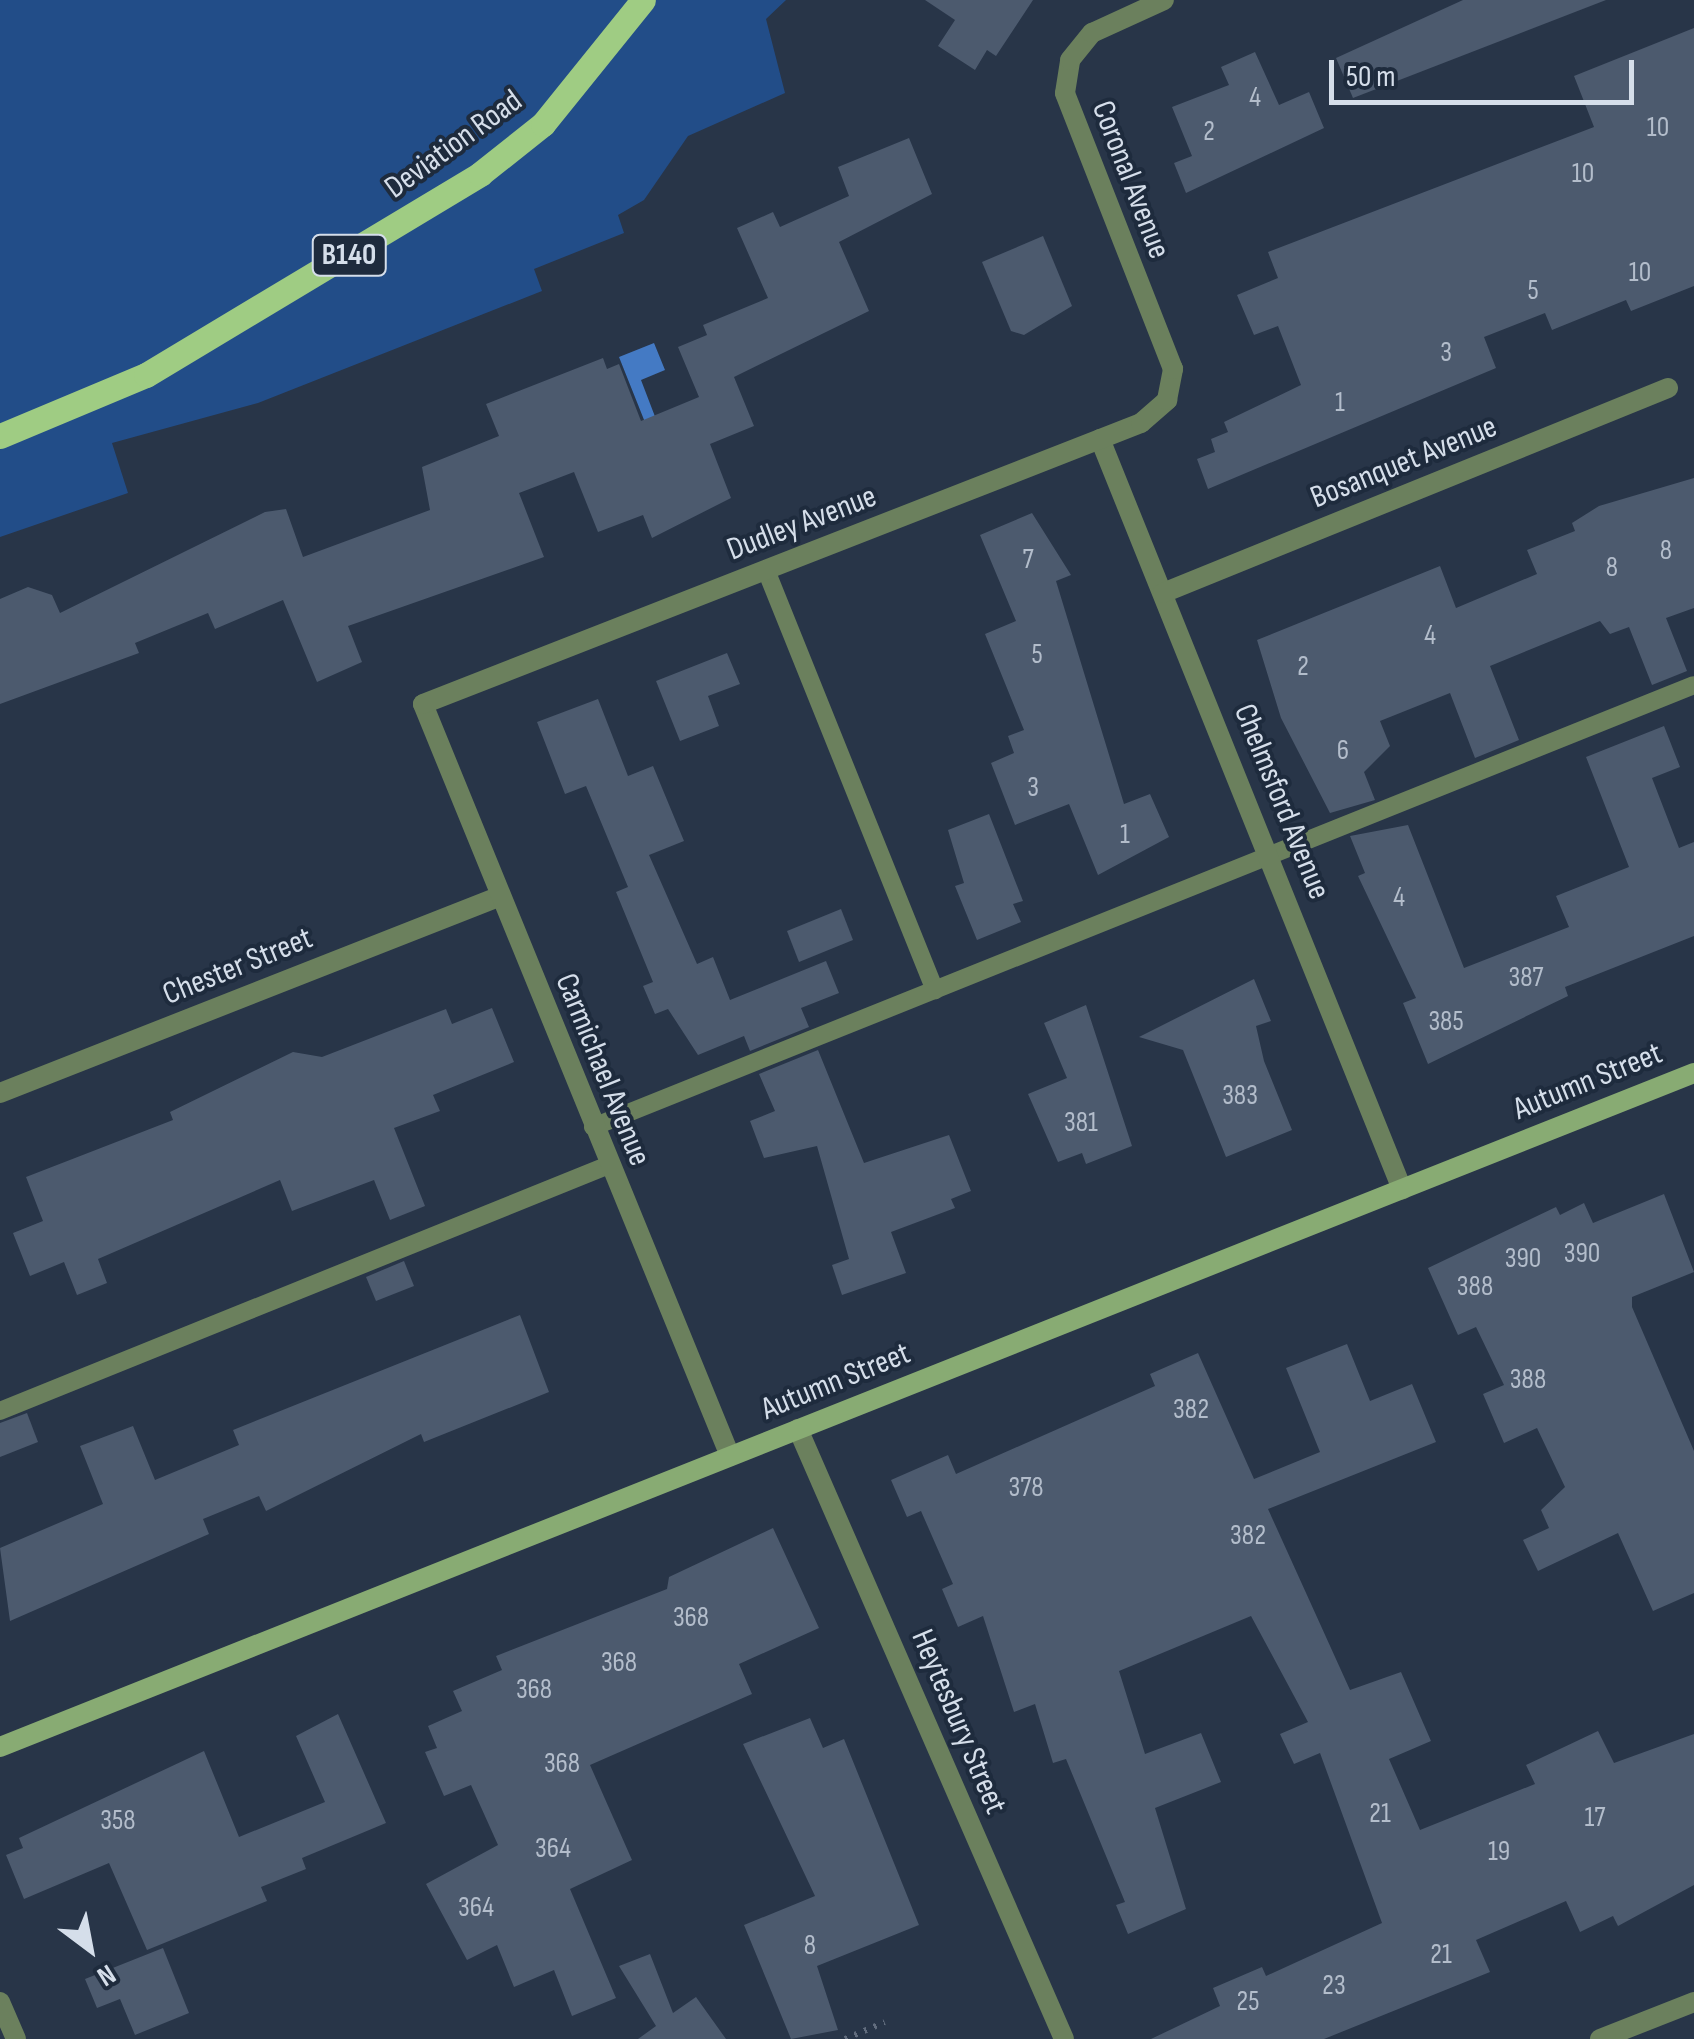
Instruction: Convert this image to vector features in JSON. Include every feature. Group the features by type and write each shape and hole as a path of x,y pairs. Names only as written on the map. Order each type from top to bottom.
{"main road":[{"name":"Deviation Road","path":"0,436 146,374 480,174 542,124 643,0"}],"street":[{"name":"Coronal Avenue","path":"1164,0 1092,33 1070,60 1066,93 1173,369"},
{"name":"Dudley Avenue","path":"423,704 1100,439 1167,400 1173,369"},
{"name":"Bosanquet Avenue","path":"1163,592 1668,388"},
{"name":"Chelmsford Avenue","path":"1100,439 1402,1190"},
{"name":"Carmichael Avenue","path":"423,704 498,896 730,1456"},
{"name":"Chester Street","path":"0,1093 498,896"},
{"name":"Autumn Street","path":"0,1747 1694,1073"},
{"name":"Heytesbury Street","path":"798,1429 1064,2039"},
{"path":"0,2002 16,2039"},
{"path":"1600,2039 1694,2002"}],"lane":[{"path":"766,570 935,990"},
{"path":"594,1126 1694,685"},
{"path":"0,1411 609,1164"}],"path":[{"path":"844,2039 885,2022"}],"shaded area":[{"path":"0,0 786,0 766,19 785,93 688,136 644,200 618,215 624,233 534,269 542,291 258,403 112,443 128,493 0,537"},
{"path":"654,343 665,370 641,380 672,461 662,465 619,357"}],"building":[{"path":"925,0 1033,0 996,56 987,50 975,70 938,46 955,20"},
{"path":"1463,0 1606,0 1353,98 1336,58"},
{"path":"1694,28 1694,286 1631,311 1626,300 1552,330 1545,313 1484,337 1496,368 1208,489 1197,459 1215,452 1211,439 1228,432 1224,422 1301,385 1278,326 1254,335 1237,295 1278,278 1268,252 1594,127 1574,76"},
{"path":"1255,52 1279,105 1309,92 1324,128 1186,193 1174,163 1192,156 1172,107 1229,85 1221,67"},
{"path":"909,138 932,194 839,242 869,311 734,377 754,426 710,444 731,498 652,538 643,515 598,532 574,472 519,493 544,557 348,626 362,662 317,682 283,600 215,629 208,613 135,643 139,653 0,704 0,599 28,587 52,595 60,613 265,512 286,509 303,557 430,510 422,467 499,436 486,404 603,358 607,369 619,364 641,421 699,397 678,347 707,335 703,325 768,298 737,228 773,212 780,227 849,196 838,167"},
{"path":"1043,236 1072,306 1024,335 1011,331 982,262"},
{"path":"1694,478 1694,608 1666,618 1687,671 1652,685 1629,627 1610,634 1600,621 1490,666 1519,740 1475,758 1450,693 1380,721 1390,746 1364,772 1375,800 1330,813 1281,718 1257,640 1440,566 1456,608 1537,574 1527,550 1575,531 1572,523 1599,506"},
{"path":"1032,513 1071,575 1056,581 1124,804 1150,794 1169,837 1098,875 1069,804 1015,825 991,763 1014,753 1008,736 1024,730 985,634 1016,621 980,535"},
{"path":"727,653 740,684 708,696 719,726 680,741 656,681"},
{"path":"598,699 628,776 653,766 684,841 649,855 697,964 713,957 730,1000 826,961 839,993 801,1008 809,1027 750,1051 744,1036 698,1055 668,1009 655,1014 643,986 653,982 616,892 628,887 586,786 565,794 537,722"},
{"path":"1664,726 1680,767 1652,778 1679,848 1694,842 1694,936 1565,987 1568,996 1428,1064 1403,1003 1416,998 1358,876 1365,873 1350,836 1408,825 1464,968 1569,927 1556,896 1629,867 1586,757"},
{"path":"989,814 1023,901 1013,904 1021,922 977,940 955,886 964,883 948,830"},
{"path":"841,909 853,940 799,962 787,931"},
{"path":"1254,979 1271,1021 1256,1026 1264,1061 1292,1130 1226,1157 1183,1050 1139,1037"},
{"path":"1086,1005 1132,1146 1086,1164 1082,1153 1058,1162 1028,1094 1067,1078 1044,1023"},
{"path":"492,1008 514,1062 433,1095 440,1111 394,1128 425,1206 390,1220 374,1180 292,1211 280,1180 98,1259 107,1283 77,1295 64,1262 30,1276 13,1233 43,1221 26,1177 173,1120 170,1112 293,1052 322,1057 446,1009 452,1024"},
{"path":"818,1050 864,1163 949,1135 971,1191 951,1199 955,1208 891,1232 906,1273 842,1295 832,1265 849,1259 817,1146 764,1158 750,1121 775,1111 759,1074"},
{"path":"1664,1194 1694,1272 1632,1297 1632,1307 1694,1451 1694,1593 1653,1611 1618,1533 1538,1571 1523,1540 1549,1528 1541,1510 1565,1487 1537,1428 1504,1443 1483,1394 1504,1385 1476,1327 1458,1335 1428,1268 1556,1207 1560,1215 1584,1203 1593,1223"},
{"path":"404,1261 414,1286 376,1301 366,1277"},
{"path":"520,1315 549,1392 424,1442 421,1434 266,1511 259,1496 203,1519 209,1534 10,1621 0,1548 103,1504 80,1446 133,1426 155,1480 239,1445 233,1430"},
{"path":"1347,1344 1370,1401 1412,1384 1436,1442 1268,1509 1350,1690 1401,1672 1431,1741 1389,1759 1420,1830 1535,1784 1526,1765 1598,1731 1614,1763 1694,1734 1694,1885 1618,1926 1613,1916 1580,1932 1566,1901 1476,1940 1490,1972 1324,2039 1151,2039 1220,2006 1213,1988 1262,1967 1266,1976 1382,1923 1320,1753 1294,1764 1280,1734 1308,1722 1251,1616 1119,1671 1145,1754 1201,1733 1221,1782 1155,1808 1186,1909 1128,1934 1116,1905 1125,1902 1066,1759 1053,1763 1035,1704 1014,1712 983,1616 958,1627 942,1589 953,1584 921,1511 907,1517 891,1480 948,1455 956,1474 1155,1386 1150,1374 1198,1353 1254,1479 1320,1452 1286,1368"},
{"path":"27,1413 38,1442 0,1457 0,1423"},
{"path":"773,1528 819,1628 739,1664 752,1694 590,1765 632,1860 570,1889 616,1998 572,2016 554,1970 514,1987 497,1945 467,1960 426,1884 498,1845 471,1785 444,1796 425,1752 437,1748 428,1726 462,1711 453,1691 502,1670 496,1656 667,1589 669,1577"},
{"path":"338,1714 386,1823 302,1858 306,1869 261,1887 267,1901 147,1950 109,1863 24,1899 6,1855 23,1848 19,1838 204,1751 239,1837 325,1802 296,1736"},
{"path":"810,1718 823,1748 844,1739 919,1925 817,1966 838,2030 791,2039 744,1925 815,1896 743,1744"},
{"path":"163,1948 189,2013 135,2035 120,1999 97,2008 85,1979"},
{"path":"650,1954 673,2013 696,1997 726,2039 638,2039 656,2026 619,1966"}]}
